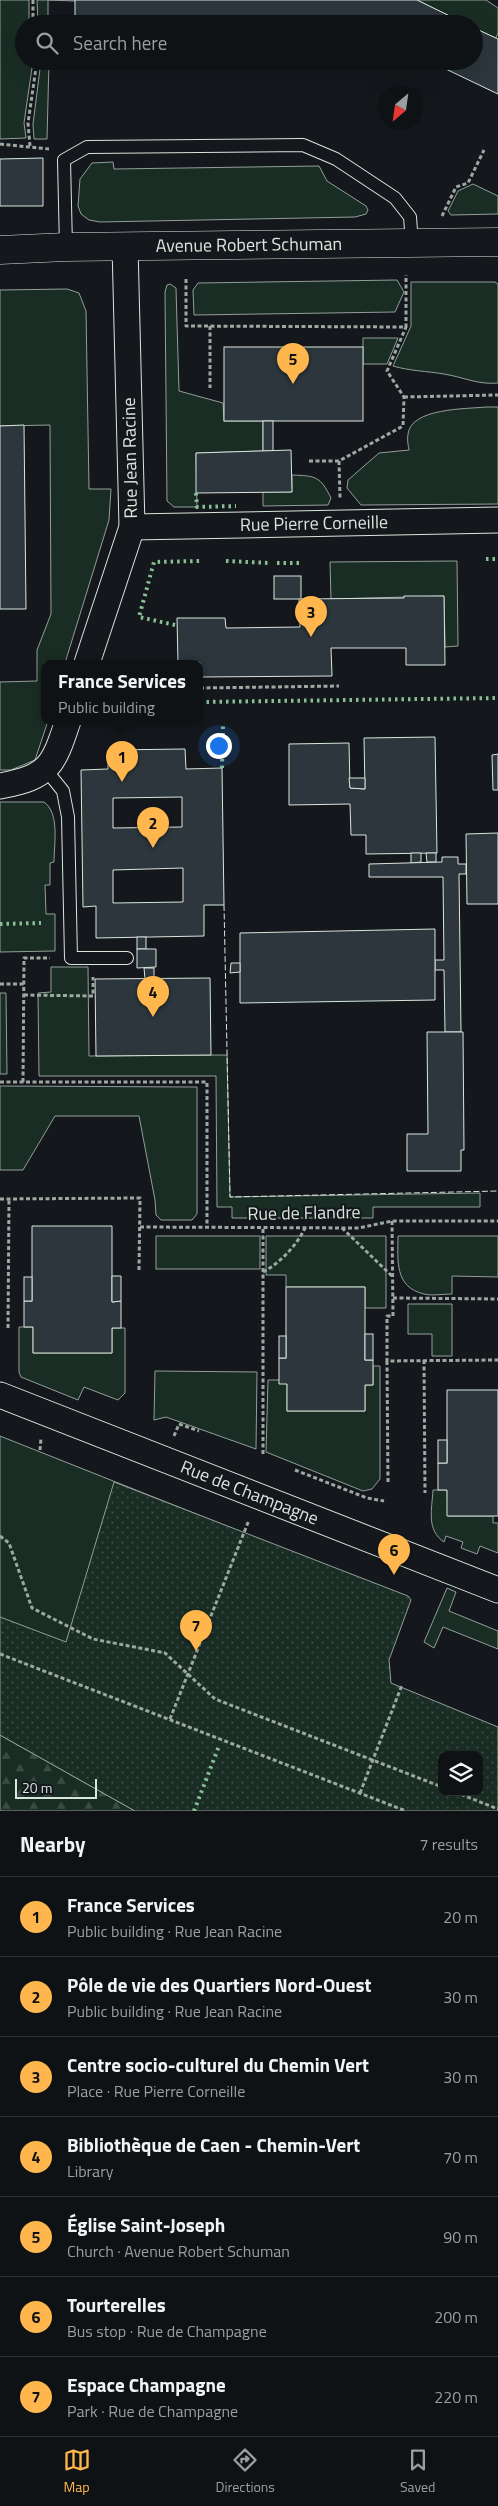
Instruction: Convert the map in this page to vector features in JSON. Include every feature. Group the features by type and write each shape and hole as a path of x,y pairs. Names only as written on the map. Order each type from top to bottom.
{"street":[{"name":"Avenue Robert Schuman","path":"0,250 126,246 498,242"},
{"name":"Rue Jean Racine","path":"88,660 132,527 126,246"},
{"name":"Rue Pierre Corneille","path":"132,527 498,520"},
{"path":"0,786 36,776 46,770 61,742 67,725"},
{"name":"Rue de Champagne","path":"0,1395 498,1590"}],"lane":[{"path":"66,247 64,160 87,147 303,145 336,159 395,198 410,216 412,243"},
{"path":"46,770 63,791 68,817 71,958 127,958"}],"path":[{"path":"33,0 33,15"},
{"path":"30,146 28,124 36,70"},
{"path":"0,144 46,148 64,160"},
{"path":"441,218 456,187 468,182 484,150"},
{"path":"309,461 339,461 403,426 404,397 388,371 406,326 406,275"},
{"path":"186,279 186,326 406,326"},
{"path":"210,326 210,388"},
{"path":"404,397 498,395"},
{"path":"339,461 340,500"},
{"path":"203,688 339,686"},
{"path":"24,1082 24,958 57,958"},
{"path":"24,995 93,996 93,974"},
{"path":"0,984 24,984"},
{"path":"0,1082 207,1082 207,1228"},
{"path":"0,1199 140,1198 139,1271"},
{"path":"8,1328 9,1199"},
{"path":"388,1484 386,1316 393,1316 392,1221"},
{"name":"Rue de Flandre","path":"140,1227 359,1228 392,1221 498,1221"},
{"path":"263,1228 263,1454"},
{"path":"263,1272 270,1268 300,1240 305,1228"},
{"path":"341,1228 392,1277"},
{"path":"393,1298 498,1298"},
{"path":"424,1360 425,1494"},
{"path":"387,1361 498,1360"},
{"path":"173,1439 178,1424 199,1431"},
{"path":"295,1470 366,1498 384,1501"},
{"path":"170,1719 244,1532"},
{"path":"0,1536 9,1543 32,1608 93,1638 165,1653 188,1672 215,1699 438,1785"},
{"path":"0,1654 406,1811"},
{"path":"360,1793 402,1685"},
{"path":"465,1796 498,1809"}],"green space":[{"path":"0,0 29,0 29,15 15,15 15,70 32,70 24,123 26,138 0,139"},
{"path":"37,0 48,0 48,15 38,15"},
{"path":"417,0 486,0 498,8 498,33 496,38 483,32 483,15 448,15"},
{"path":"40,70 49,70 47,139 34,139 33,124"},
{"path":"113,162 114,169 319,166 327,181 366,206 368,210 366,214 355,217 100,222 89,220 81,214 78,206 80,179 92,163"},
{"path":"473,184 498,196 498,214 451,215 448,211 458,191"},
{"path":"397,280 404,292 395,312 194,315 193,290 198,283"},
{"path":"411,282 495,282 498,284 498,383 477,382 444,374 393,366 411,326"},
{"path":"170,284 176,288 179,391 223,403 224,421 263,421 263,451 196,453 197,507 174,507 167,501 165,292 167,285"},
{"path":"67,289 79,293 86,311 89,489 111,489 109,520 66,660 41,660 41,725 47,725 35,760 11,770 0,770 0,682 37,681 37,650 51,614 50,425 0,426 0,290"},
{"path":"363,338 398,338 387,364 363,364"},
{"path":"498,407 498,504 361,505 347,488 348,480 379,453 409,450 408,434 411,425 419,419 441,412"},
{"path":"292,475 312,477 320,481 331,498 328,505 263,506 263,492 292,492"},
{"path":"457,561 458,646 445,647 444,596 331,599 330,562"},
{"path":"0,802 44,802 52,814 55,830 54,862 50,863 50,885 45,885 46,914 55,914 55,951 0,952"},
{"path":"51,967 88,967 89,1056 227,1055 230,1197 480,1193 480,1207 373,1207 373,1218 232,1218 232,1207 217,1207 216,1076 39,1076 38,993 51,992"},
{"path":"0,993 6,993 7,1074 0,1074"},
{"path":"0,1086 197,1087 197,1214 192,1220 161,1220 156,1215 155,1200 139,1116 55,1116 23,1170 0,1170"},
{"path":"156,1236 260,1236 260,1269 156,1269"},
{"path":"266,1236 386,1236 386,1308 365,1308 365,1287 286,1287 286,1275 266,1275"},
{"path":"398,1236 498,1236 498,1277 452,1276 452,1294 427,1295 414,1290 407,1285 400,1271 398,1263"},
{"path":"408,1304 452,1304 452,1356 432,1356 432,1334 408,1334"},
{"path":"19,1327 33,1327 33,1353 112,1353 112,1328 125,1328 125,1393 118,1400 84,1387 78,1400 21,1377 19,1372"},
{"path":"373,1366 380,1366 380,1479 372,1489 363,1491 266,1452 268,1380 279,1380 287,1384 287,1411 365,1411 365,1385 373,1385"},
{"path":"155,1371 257,1372 256,1449 166,1417 154,1420"},
{"path":"0,1436 234,1529 167,1699 0,1634"},
{"path":"114,1482 408,1596 411,1600 389,1660 391,1683 498,1727 498,1811 135,1811 0,1735 0,1617 66,1642"},
{"path":"433,1490 447,1490 448,1516 493,1516 493,1523 498,1523 498,1553 480,1546 477,1554 461,1548 463,1542 446,1536 444,1542 438,1537 431,1519"},
{"path":"447,1588 456,1592 449,1611 498,1631 498,1649 443,1627 434,1648 424,1642"},
{"path":"0,1735 135,1811 0,1811"}],"building":[{"path":"75,0 417,0 448,15 75,15"},
{"path":"483,32 498,39 498,94 448,70 483,70"},
{"path":"43,158 43,206 0,206 0,159"},
{"path":"224,347 363,347 363,421 224,421"},
{"path":"263,421 273,421 273,451 263,451"},
{"path":"24,425 26,609 0,609 0,426"},
{"path":"291,450 292,492 196,493 196,453"},
{"path":"274,576 301,576 301,599 274,599"},
{"path":"404,596 444,596 445,665 406,665 406,648 331,648 332,676 203,677 203,660 178,660 177,618 225,618 226,628 300,627 299,599 404,598"},
{"path":"435,737 437,853 366,854 366,835 351,835 350,804 289,805 289,744 349,743 350,788 365,789 364,738"},
{"path":"185,749 186,769 222,768 224,905 204,905 204,936 96,938 96,906 83,907 81,770 108,769 108,750","holes":["182,797 182,827 113,828 113,798","183,868 183,902 113,903 113,870"]},
{"path":"498,754 498,790 493,790 492,755"},
{"path":"349,778 365,778 365,789 350,788"},
{"path":"498,833 498,904 467,904 466,834"},
{"path":"411,853 421,853 421,862 411,863"},
{"path":"426,853 436,853 436,862 427,862"},
{"path":"442,857 458,857 458,864 466,864 466,874 459,874 461,1032 445,1032 444,970 435,970 435,960 444,960 443,877 369,877 369,864 442,862"},
{"path":"435,929 435,1000 240,1003 240,933"},
{"path":"137,937 146,937 146,949 137,949"},
{"path":"137,949 156,949 156,967 137,968"},
{"path":"231,963 240,963 240,972 230,973"},
{"path":"144,968 154,968 154,979 145,979"},
{"path":"210,978 211,1055 96,1056 95,979"},
{"path":"427,1032 463,1032 464,1150 461,1150 461,1171 407,1171 407,1134 428,1134"},
{"path":"32,1226 112,1226 112,1302 121,1301 121,1328 112,1328 112,1353 33,1353 33,1327 24,1327 24,1301 32,1301"},
{"path":"112,1276 121,1276 121,1301 112,1302"},
{"path":"24,1277 32,1277 32,1301 24,1301"},
{"path":"286,1287 365,1287 365,1360 373,1360 373,1385 365,1385 365,1411 287,1411 287,1384 279,1384 279,1358 286,1358"},
{"path":"365,1334 373,1334 373,1360 365,1360"},
{"path":"279,1336 286,1336 286,1358 279,1358"},
{"path":"447,1390 498,1390 498,1516 447,1516 447,1490 438,1490 438,1463 447,1463"},
{"path":"438,1440 447,1440 447,1463 438,1463"}],"hedge":[{"path":"196,493 197,507 236,506"},
{"path":"486,559 498,559"},
{"path":"175,625 139,617 154,562 201,561"},
{"path":"226,561 270,563"},
{"path":"277,563 299,563"},
{"path":"203,702 498,698"},
{"path":"222,768 223,725"},
{"path":"0,924 41,923"},
{"path":"194,1811 219,1746"}],"fence":[{"path":"224,905 230,1197 498,1191"}],"place":[{"name":"Église Saint-Joseph","path":"293,384"},
{"name":"Centre socio-culturel du Chemin Vert","path":"311,637"},
{"name":"France Services","path":"122,782"},
{"name":"Pôle de vie des Quartiers Nord-Ouest","path":"153,848"},
{"name":"Bibliothèque de Caen - Chemin-Vert","path":"153,1017"},
{"name":"Tourterelles","path":"394,1575"},
{"name":"Espace Champagne","path":"196,1651"}]}
